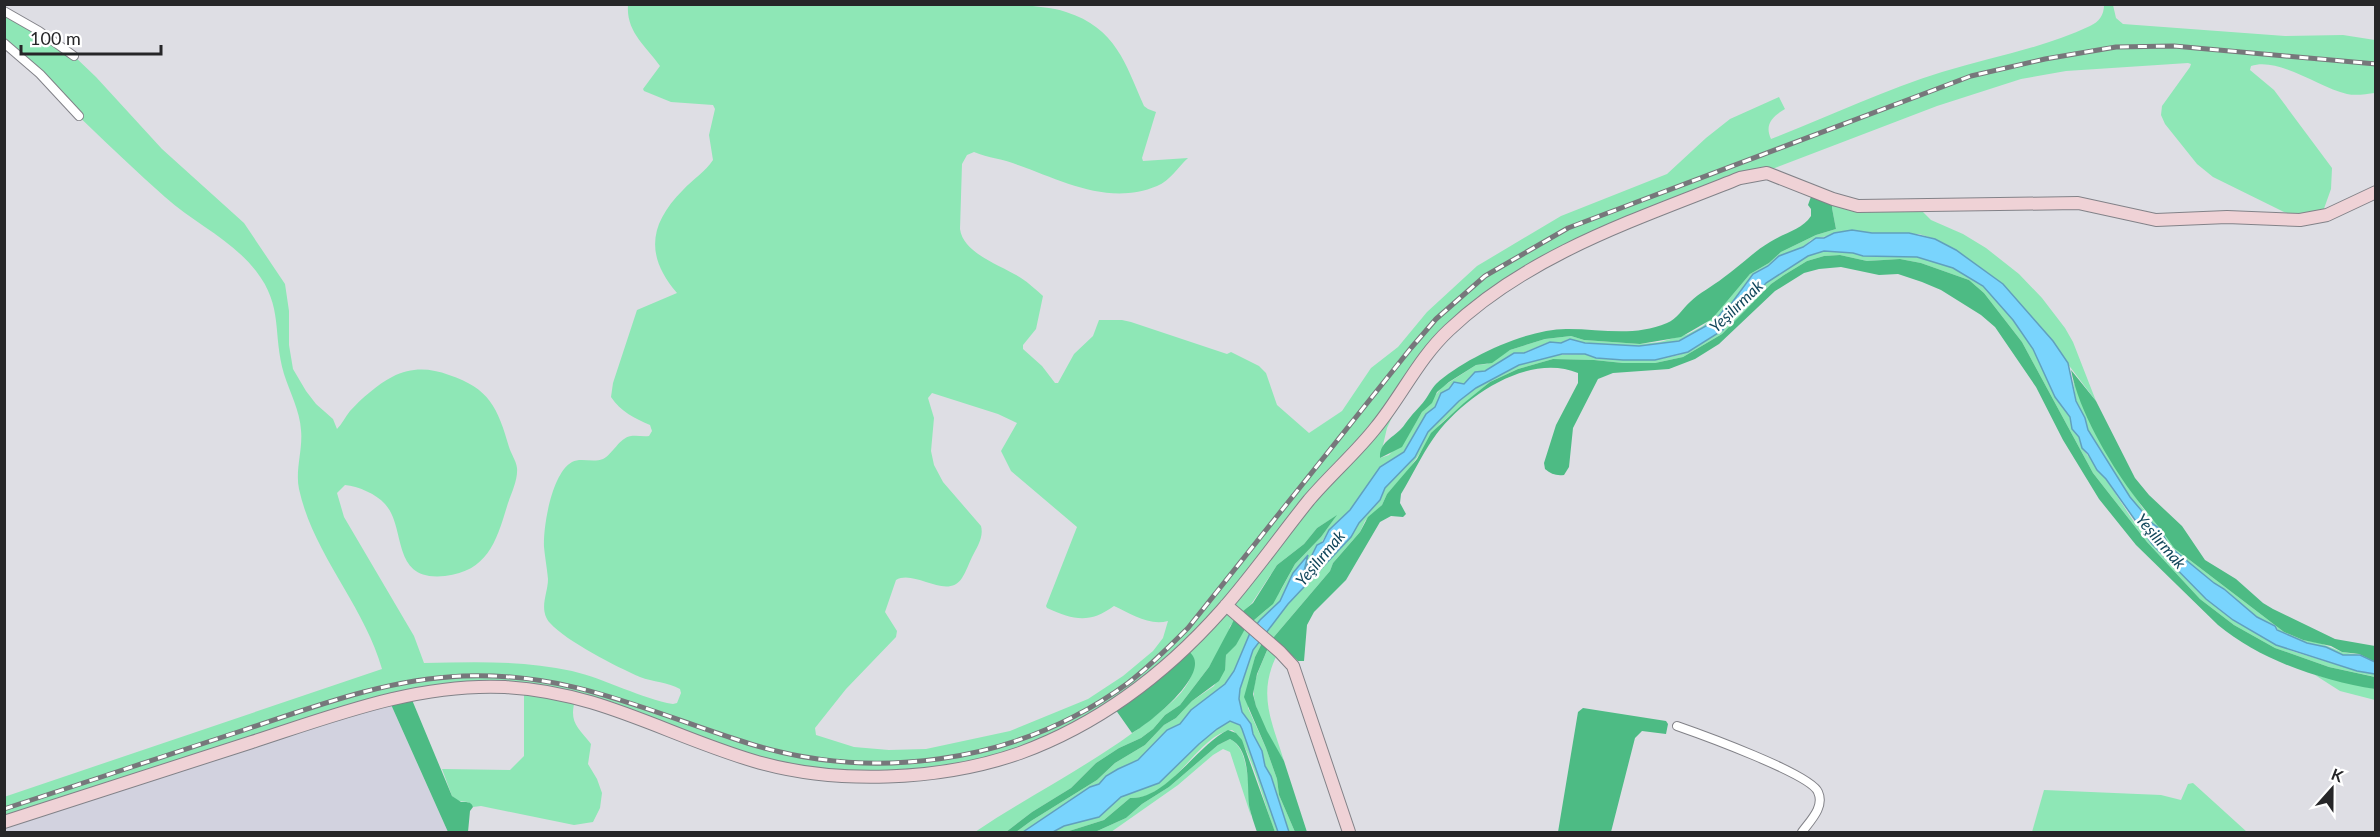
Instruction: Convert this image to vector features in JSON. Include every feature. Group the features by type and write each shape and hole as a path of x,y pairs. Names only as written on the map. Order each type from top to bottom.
{"street":[{"path":"4,11 39,31 74,56"},
{"path":"4,43 25,59 79,116"},
{"path":"4,822 352,710 425,691 465,687 501,687 567,695 622,711 743,758 784,768 845,776 933,774 1016,754 1053,739 1133,693 1231,609 1312,496 1381,422 1426,356 1447,332 1506,286 1576,244 1740,178 1767,173 1833,199 1858,206 2078,203 2156,220 2227,217 2314,219 2342,209 2376,192"},
{"path":"1231,609 1293,666 1349,832"},
{"path":"1677,726 1753,755 1812,784 1819,794 1819,807 1802,832"}],"shaded area":[{"path":"389,700 448,832 5,832 4,822"}],"green space":[{"path":"1019,4 1061,10 1097,27 1117,49 1144,106 1156,112 1143,161 1188,158 1162,184 1139,191 1121,193 1086,189 974,152 967,155 962,164 960,229 963,238 976,252 1021,278 1043,296 1036,329 1023,345 1023,349 1042,366 1055,383 1058,383 1074,354 1093,336 1099,320 1122,320 1227,354 1231,352 1259,366 1266,373 1277,405 1309,433 1342,411 1371,368 1398,347 1427,312 1477,266 1561,216 1667,174 1730,119 1779,97 1785,109 1769,125 1771,139 1920,79 2072,34 2096,22 2102,15 2104,5 2113,5 2116,18 2123,24 2285,36 2343,35 2375,40 2375,93 2347,94 2287,69 2262,64 2251,66 2250,70 2274,90 2332,168 2331,189 2321,217 2284,212 2213,177 2197,164 2165,124 2161,115 2162,106 2190,67 2191,64 2188,63 2066,71 2021,79 1937,106 1576,244 1464,317 1403,394 1387,428 1380,458 1389,455 1409,434 1422,412 1442,387 1476,365 1487,364 1510,350 1545,339 1571,336 1584,340 1640,344 1660,342 1688,334 1703,326 1750,274 1769,263 1781,252 1816,235 1836,229 1832,208 1833,199 1917,206 1931,220 1963,234 1986,248 2019,274 2042,298 2065,328 2073,342 2096,401 2032,317 2003,284 1935,239 1919,234 1872,233 1852,230 1811,240 1803,247 1779,256 1768,266 1753,274 1715,321 1679,341 1639,346 1585,343 1568,339 1561,343 1549,342 1523,353 1514,353 1485,371 1475,372 1464,384 1451,385 1449,389 1441,393 1435,407 1426,414 1404,452 1380,467 1350,510 1329,530 1302,575 1306,560 1293,573 1280,601 1257,624 1253,621 1266,610 1281,590 1295,564 1321,537 1336,516 1317,528 1304,544 1277,565 1252,603 1230,626 1227,637 1209,667 1180,705 1165,715 1153,729 1141,738 1119,748 1096,763 1071,788 1032,812 1006,832 975,832 1103,753 1151,719 1183,691 1192,674 1193,656 1156,675 1053,739 933,774 802,771 576,697 573,712 575,723 591,744 588,764 602,793 600,808 593,822 574,825 481,806 473,807 468,802 458,801 452,796 442,769 510,770 524,756 524,689 425,691 5,822 4,797 382,669 363,623 315,536 306,513 298,482 300,423 284,374 274,309 265,284 246,260 224,241 176,207 5,43 5,11 74,56 162,149 244,223 285,284 293,369 316,404 333,419 337,429 350,411 375,388 392,377 414,370 434,371 463,380 483,393 490,401 501,421 516,462 517,472 495,541 489,551 472,568 445,576 428,576 416,571 408,562 403,551 392,514 381,500 361,489 345,485 337,493 344,517 414,636 424,663 498,662 554,667 673,704 677,703 681,693 680,689 640,677 579,645 550,623 546,618 544,607 548,579 544,547 545,526 550,501 559,477 572,462 603,459 627,437 649,436 652,431 650,425 619,407 611,397 613,383 637,310 677,293 660,266 656,253 655,240 663,215 683,190 713,160 709,135 715,109 713,105 671,102 644,91 643,89 660,66 634,31 628,15 628,5","holes":["932,393 998,414 1017,423 1001,451 1011,471 1077,527 1047,608 1073,617 1089,618 1114,606 1147,621 1168,621 1163,638 1153,651 1123,676 1088,699 1010,731 926,749 889,750 854,747 816,735 815,728 846,689 896,637 897,631 885,612 896,580 912,578 940,586 956,584 962,578 981,538 981,526 943,482 934,465 931,451 934,418 928,398"]},
{"path":"1813,191 1833,199 1832,208 1836,229 1816,235 1781,252 1769,263 1750,274 1712,319 1681,337 1640,344 1584,340 1571,336 1545,339 1510,350 1492,363 1476,365 1449,382 1437,392 1432,403 1422,412 1402,447 1380,458 1380,452 1385,443 1402,428 1434,386 1463,364 1516,339 1552,330 1630,331 1667,323 1694,299 1758,250 1807,221 1811,216 1811,209 1808,205"},
{"path":"1824,251 1854,253 1863,256 1917,257 1953,268 1983,286 2013,320 2033,349 2055,397 2070,417 2072,429 2079,437 2082,448 2106,479 2134,522 2173,566 2210,602 2233,620 2267,640 2292,651 2357,671 2375,674 2376,677 2329,667 2275,648 2234,625 2200,599 2147,542 2093,473 2022,342 1984,293 1969,280 1921,263 1900,259 1867,261 1840,255 1824,256 1807,261 1784,275 1771,284 1722,334 1683,357 1655,363 1553,359 1518,369 1490,382 1440,424 1407,472 1387,494 1382,505 1365,521 1360,532 1333,563 1330,571 1273,638 1266,632 1288,604 1351,537 1359,523 1380,501 1385,488 1415,457 1428,432 1459,401 1476,388 1519,365 1555,355 1585,354 1596,358 1655,360 1679,355 1726,326 1729,318 1745,308 1766,283 1808,256"},
{"path":"1840,255 1867,261 1900,259 1921,263 1969,280 1984,293 2022,342 2093,473 2147,542 2200,599 2234,625 2275,648 2329,667 2375,677 2375,689 2334,681 2272,659 2218,625 2136,545 2099,499 2063,440 2036,387 1995,327 1981,315 1941,290 1922,282 1898,274 1879,275 1841,267 1804,273 1775,291 1719,344 1695,359 1669,369 1613,373 1598,379 1573,428 1569,467 1564,475 1549,472 1545,469 1544,463 1556,425 1578,383 1578,373 1559,368 1538,369 1497,383 1478,395 1460,408 1424,452 1401,494 1400,503 1406,514 1403,517 1391,516 1380,522 1346,580 1314,612 1307,625 1304,661 1298,661 1273,638 1330,571 1333,563 1360,532 1368,517 1382,505 1387,494 1417,459 1431,433 1490,382 1518,369 1553,359 1655,363 1683,357 1722,334 1771,284 1784,275 1807,261 1824,256"},
{"path":"2071,370 2096,401 2135,478 2149,495 2182,526 2205,560 2236,579 2273,609 2335,639 2375,646 2375,662 2359,654 2342,652 2331,646 2303,640 2284,632 2174,548 2113,466 2087,418"},
{"path":"2073,380 2091,425 2118,471 2142,507 2163,529 2174,548 2284,632 2342,652 2360,655 2343,655 2283,633 2257,617 2171,549 2160,529 2130,497 2088,430 2085,418 2076,401"},
{"path":"1337,515 1321,537 1295,564 1273,604 1253,621 1242,612 1253,603 1277,565 1304,544 1317,528"},
{"path":"1234,620 1245,629 1236,645 1226,655 1225,670 1219,681 1192,701 1176,718 1164,725 1145,745 1115,763 1097,780 1016,832 1006,832 1032,812 1071,788 1096,763 1119,748 1141,738 1153,729 1165,715 1180,705 1209,667"},
{"path":"1245,629 1250,633 1234,671 1225,684 1191,710 1180,724 1167,730 1138,760 1106,776 1099,784 1090,787 1023,832 1016,832 1097,780 1115,763 1145,745 1192,701 1214,686 1225,665 1226,655"},
{"path":"1259,641 1262,643 1255,657 1251,675 1248,708 1266,748 1277,779 1279,795 1295,832 1289,832 1271,776 1265,766 1262,751 1253,734 1251,724 1242,712 1239,699 1253,650"},
{"path":"1262,643 1268,648 1257,674 1253,694 1267,731 1284,761 1307,832 1295,832 1279,795 1277,779 1266,748 1244,697 1255,657"},
{"path":"1185,648 1192,654 1195,661 1188,682 1171,702 1150,721 1132,733 1113,706"},
{"path":"1268,648 1277,655 1268,683 1268,708 1284,761 1259,716 1254,696 1256,678"},
{"path":"2315,675 2375,689 2375,700 2340,691"},
{"path":"410,695 452,796 461,802 470,803 473,807 470,811 468,832 448,832 389,700"},
{"path":"1583,708 1666,721 1668,724 1666,734 1642,731 1635,738 1611,832 1558,832 1578,712"},
{"path":"1230,721 1240,725 1242,729 1278,832 1275,832 1245,747 1232,730 1219,734 1207,743 1160,789 1146,796 1130,798 1104,820 1066,832 1053,832 1064,826 1099,817 1121,797 1159,783 1199,744"},
{"path":"1228,730 1236,733 1242,740 1275,832 1257,832 1249,805 1245,759 1237,744 1230,739 1218,745 1169,787 1142,804 1126,818 1095,832 1066,832 1104,820 1130,798 1143,796 1156,790"},
{"path":"1230,739 1237,744 1245,762 1251,816 1230,752 1223,749 1178,785 1111,832 1095,832 1126,818 1142,804 1169,787 1218,745"},
{"path":"2193,783 2247,832 2032,832 2044,790 2161,795 2181,800 2188,784"}],"water":[{"name":"Yeşilırmak","path":"1852,230 1872,233 1909,233 1935,239 1956,250 2003,284 2053,341 2068,363 2076,401 2085,418 2088,430 2130,497 2160,529 2169,546 2257,617 2275,626 2277,630 2343,655 2360,655 2375,662 2375,674 2357,671 2276,645 2233,620 2206,599 2152,544 2106,479 2097,470 2082,448 2079,437 2072,429 2070,417 2055,397 2033,349 2013,320 1983,286 1953,268 1917,257 1863,256 1824,251 1808,256 1766,283 1745,308 1729,318 1723,330 1688,352 1655,360 1623,360 1596,358 1585,354 1562,354 1519,365 1476,388 1459,401 1428,432 1415,457 1385,488 1380,500 1359,523 1351,537 1288,604 1253,650 1239,699 1242,712 1251,724 1253,734 1262,751 1265,766 1271,776 1289,832 1278,832 1242,729 1240,725 1230,721 1199,744 1159,783 1121,797 1099,817 1064,826 1053,832 1023,832 1090,787 1099,784 1106,776 1138,760 1167,730 1180,724 1191,710 1225,684 1234,671 1250,633 1280,601 1293,573 1308,555 1304,571 1317,545 1323,542 1329,530 1350,510 1380,467 1404,452 1426,414 1435,407 1441,393 1449,389 1454,382 1464,384 1475,372 1485,371 1514,353 1524,353 1550,342 1561,343 1570,339 1585,343 1639,346 1679,341 1715,321 1753,274 1768,266 1779,256 1803,247 1816,238"}],"railway":[{"path":"4,809 352,695 407,682 463,676 501,676 571,686 787,754 838,761 889,763 940,759 990,749 1038,733 1084,711 1128,683 1152,663 1188,628 1436,319 1485,276 1568,228 1971,76 2045,59 2116,47 2174,46 2376,64"}]}
